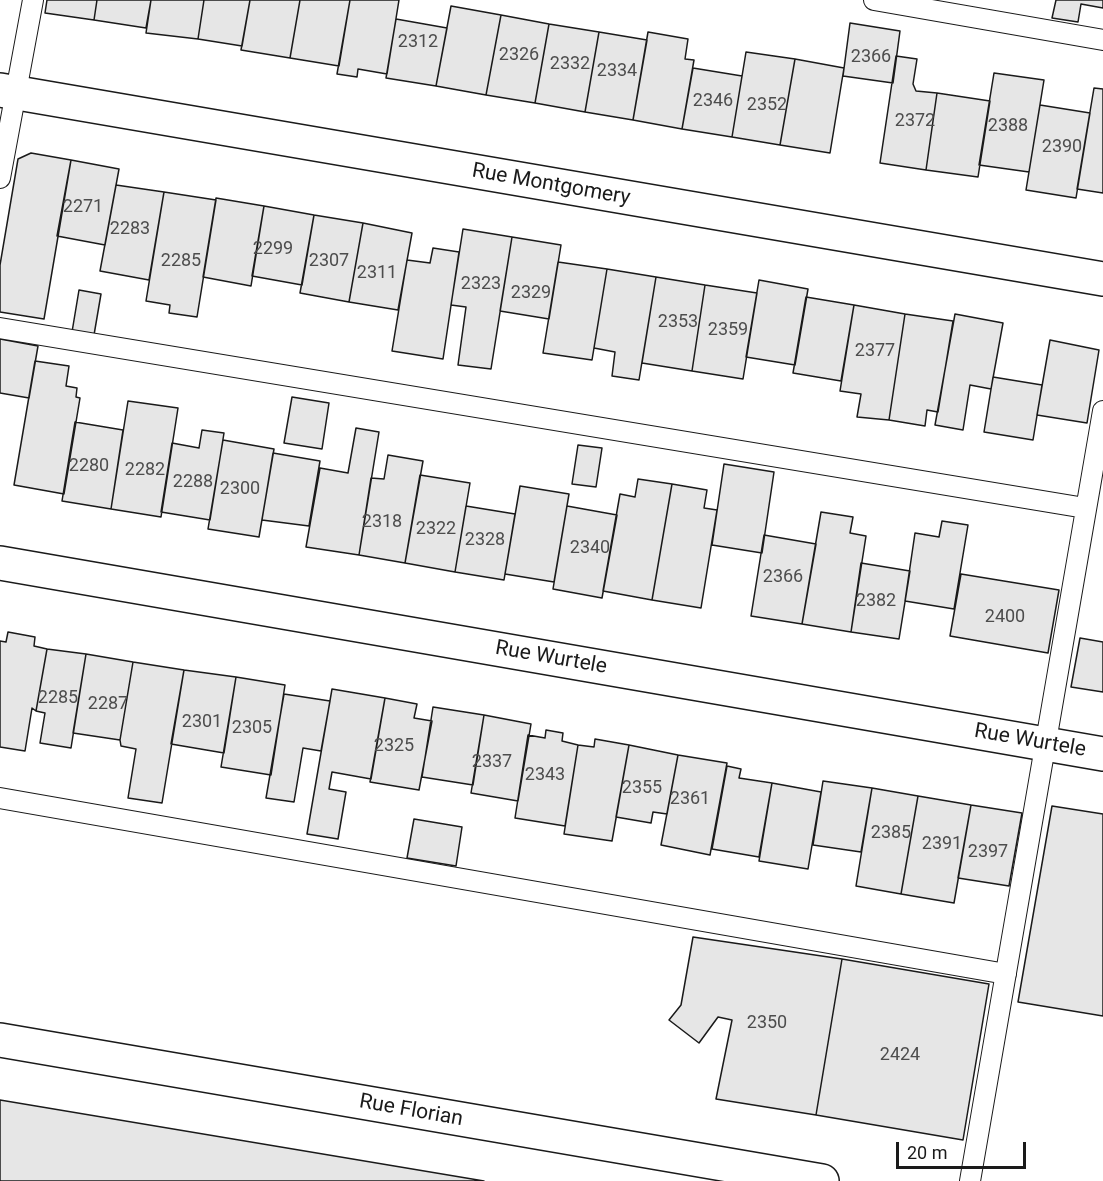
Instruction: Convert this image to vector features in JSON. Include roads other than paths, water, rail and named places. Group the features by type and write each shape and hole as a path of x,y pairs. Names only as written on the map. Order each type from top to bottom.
{"street":[{"name":"Rue Montgomery","path":"7,92 1103,279"},
{"name":"Rue Wurtele","path":"0,563 1103,754"},
{"name":"Rue Florian","path":"0,1040 822,1181"}],"lane":[{"path":"0,178 7,92 33,0"},
{"path":"874,0 1103,40"},
{"path":"0,328 1085,508"},
{"path":"970,1181 1103,411"},
{"path":"0,798 1006,974"}]}
